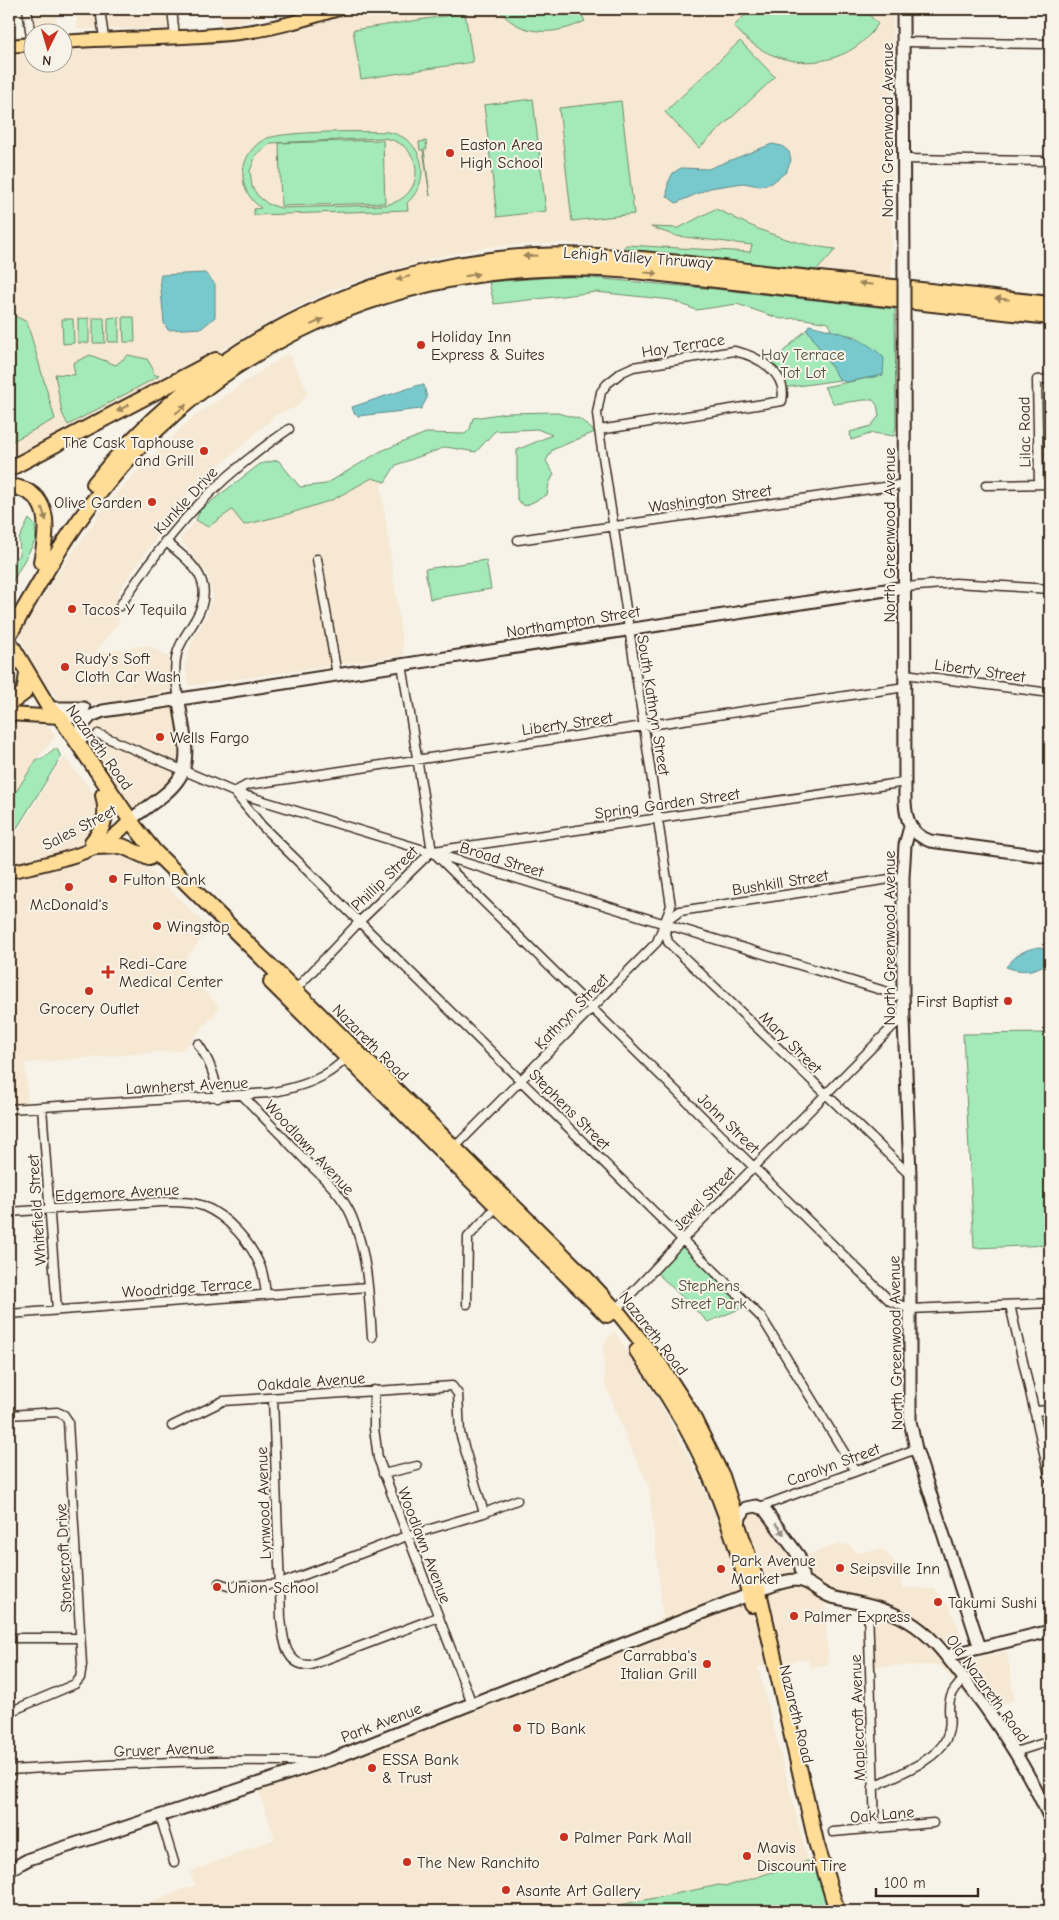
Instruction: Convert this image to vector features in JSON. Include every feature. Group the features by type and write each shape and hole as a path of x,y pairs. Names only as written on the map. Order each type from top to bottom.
{"highway":[{"name":"Lehigh Valley Thruway","path":"10,630 41,562 83,498 132,440 188,389 249,345 315,310 386,282 460,264 534,256 585,255 1050,304"},
{"name":"Lehigh Valley Thruway","path":"10,630 90,504 122,465 175,414 214,382 276,342 343,310 390,294 437,281 486,273 535,268 593,268 1050,317"},
{"path":"9,469 197,369 249,345"},
{"path":"9,486 31,495 44,510 47,530 41,562"},
{"path":"10,630 27,674 53,714"},
{"path":"9,705 24,693 27,674"},
{"name":"Nazareth Road","path":"53,714 80,746 148,858 291,994 613,1314 660,1366 691,1413 715,1459 739,1527 821,1861 837,1911"},
{"name":"Nazareth Road","path":"53,714 103,795 125,823 291,994"},
{"path":"103,795 106,808 104,822 93,844 122,846 148,858"},
{"name":"Nazareth Road","path":"613,1314 652,1371 700,1450 754,1594"}],"main road":[{"path":"72,41 248,32 308,20 338,9"},
{"path":"9,46 22,45"},
{"name":"Northampton Street","path":"9,705 53,714"},
{"name":"Northampton Street","path":"9,714 53,714"},
{"name":"Sales Street","path":"9,872 67,859 125,823"}],"street":[{"path":"27,9 29,22"},
{"path":"100,9 104,38"},
{"path":"172,9 176,37"},
{"name":"North Greenwood Avenue","path":"903,9 906,812 910,827 905,845 903,877 904,1014 910,1175 910,1421 916,1449 980,1648"},
{"path":"903,42 1050,44"},
{"path":"903,159 1050,161"},
{"name":"Hay Terrace","path":"734,351 748,354 768,366 783,388 782,401 599,430 597,413 601,392 614,377 633,368 734,351"},
{"name":"Lilac Road","path":"1039,484 1037,380 1050,380"},
{"name":"Kunkle Drive","path":"120,606 164,541 192,509 220,480 251,454 289,429"},
{"name":"South Kathryn Street","path":"599,430 671,906 665,923"},
{"name":"Washington Street","path":"518,540 905,484"},
{"path":"986,485 1050,484"},
{"path":"164,541 195,568 204,592 200,610 177,654 175,671 185,750 183,770"},
{"path":"317,559 336,675"},
{"name":"Northampton Street","path":"53,714 91,716 102,711 905,587 955,583 1050,589"},
{"name":"Phillip Street","path":"291,994 360,921 432,851 402,664"},
{"name":"Liberty Street","path":"905,674 1050,693"},
{"name":"Liberty Street","path":"234,792 248,785 905,687"},
{"name":"Northampton Street","path":"53,714 91,708 102,711"},
{"path":"80,746 81,727 91,716"},
{"name":"Broad Street","path":"98,734 234,792 432,851 904,997"},
{"name":"Sales Street","path":"125,823 176,783 183,770"},
{"name":"Spring Garden Street","path":"432,851 906,782"},
{"name":"Stephens Street","path":"234,792 262,826 762,1318 855,1470"},
{"path":"910,827 922,838 938,842 1050,857"},
{"name":"John Street","path":"432,851 885,1297 897,1305 910,1309 1050,1303"},
{"name":"Bushkill Street","path":"665,923 680,911 903,877"},
{"name":"Kathryn Street","path":"451,1152 657,942 665,923"},
{"name":"Mary Street","path":"665,923 665,936 668,942 910,1175"},
{"name":"Jewel Street","path":"613,1314 683,1239 904,1014"},
{"path":"198,1044 208,1058 216,1080 218,1098"},
{"name":"Lawnherst Avenue","path":"9,1109 243,1096 303,1086 323,1077 351,1053"},
{"name":"Woodlawn Avenue","path":"243,1096 330,1185 344,1202 352,1217 362,1246 372,1337"},
{"name":"Whitefield Street","path":"42,1107 57,1310"},
{"path":"467,1304 468,1237 501,1201"},
{"name":"Edgemore Avenue","path":"9,1212 161,1202 181,1202 204,1206 234,1229 254,1252 261,1268 266,1295"},
{"name":"Woodridge Terrace","path":"9,1314 368,1288"},
{"path":"1010,1305 1050,1479"},
{"name":"Oakdale Avenue","path":"172,1426 223,1401 452,1386 458,1394 460,1433 484,1513"},
{"name":"Woodlawn Avenue","path":"374,1390 375,1437 383,1474 472,1704"},
{"name":"Lynwood Avenue","path":"272,1398 282,1632 291,1658 305,1666 326,1660 438,1617"},
{"path":"1034,1410 1050,1410"},
{"name":"Stonecroft Drive","path":"9,1415 57,1412 64,1415 68,1421 82,1665 78,1681 9,1712"},
{"name":"Carolyn Street","path":"760,1507 855,1470 916,1449"},
{"path":"383,1474 417,1466"},
{"path":"219,1583 228,1586 280,1584 407,1536 484,1513 517,1500"},
{"path":"739,1527 740,1517 744,1509 752,1506 760,1507 801,1560 803,1581 783,1583 754,1594"},
{"path":"783,1583 794,1570 796,1557 793,1548"},
{"name":"Old Nazareth Road","path":"803,1581 822,1594 895,1614 917,1626 946,1656 964,1679 1015,1752 1050,1818"},
{"name":"Park Avenue","path":"9,1864 320,1762 754,1594"},
{"name":"Maplecroft Avenue","path":"868,1606 875,1828"},
{"path":"946,1656 1050,1631"},
{"path":"9,1638 80,1638"},
{"path":"873,1787 919,1764 941,1748 949,1729 948,1702 950,1695 964,1679"},
{"path":"1015,1752 1050,1741"},
{"name":"Gruver Avenue","path":"9,1770 178,1761 252,1760 320,1762"},
{"path":"160,1816 174,1862"},
{"name":"Oak Lane","path":"833,1832 933,1823"},
{"path":"9,1870 29,1859"}],"shaded area":[{"path":"34,9 55,9 57,22 35,22"},
{"path":"75,9 169,9 171,29 78,29"},
{"path":"216,9 297,9 223,26"},
{"name":"Easton Area High School","path":"353,9 893,9 891,278 565,243 494,246 432,258 333,289 290,310 235,343 9,460 9,51 22,50 22,72 72,72 72,45 103,42 194,44 239,40 280,32"},
{"path":"288,353 308,392 297,407 277,414 188,494 119,590 116,608 119,622 95,653 148,645 169,657 171,690 123,700 66,704 56,697 35,669 19,633 60,570 106,505 149,459 193,417"},
{"path":"372,478 385,482 381,486 404,655 189,686 185,665 192,642 213,598 208,575 180,539 196,520 208,527 232,510 244,525 332,500"},
{"path":"179,700 183,770 130,820 79,736 86,719"},
{"path":"9,719 36,720 50,728 55,737 37,759 12,798 9,794"},
{"path":"65,758 95,795 101,809 98,824 119,851 135,855 210,929 179,966 220,1007 183,1050 25,1063 28,1104 9,1106 9,880 21,876 10,857 11,844 57,766"},
{"path":"614,1331 666,1413 706,1492 718,1524 745,1514 748,1511 762,1511 790,1554 807,1555 839,1544 850,1545 856,1553 882,1549 899,1567 902,1588 935,1589 950,1608 972,1660 1007,1651 1014,1700 981,1713 940,1665 864,1666 861,1612 829,1603 825,1605 828,1665 810,1668 808,1659 758,1667 808,1861 728,1886 719,1885 590,1911 126,1911 195,1885 190,1872 275,1839 258,1789 309,1773 490,1706 663,1617 649,1486 630,1446 605,1384 603,1345"}],"green space":[{"path":"498,9 578,9 585,21 562,29 538,31 517,25"},
{"path":"751,9 864,9 878,24 864,41 846,52 827,59 807,62 767,53 749,42 734,26"},
{"path":"465,13 473,62 361,79 353,30"},
{"path":"740,41 775,77 699,148 665,112"},
{"path":"533,99 546,211 497,217 484,105"},
{"path":"621,101 634,214 572,221 559,108"},
{"path":"388,132 410,142 417,151 421,161 420,183 415,194 407,203 408,210 254,215 254,209 261,208 247,192 243,172 247,157 253,148 265,139 289,134","holes":["382,138 397,142 407,149 414,159 416,171 414,182 408,193 398,201 384,205 281,208 268,204 258,196 252,187 250,171 256,155 271,143"]},
{"path":"383,140 385,203 281,206 279,143"},
{"path":"426,141 427,149 424,149 430,196 423,150 420,150 419,142"},
{"path":"715,209 779,237 813,246 836,249 817,270 623,249 626,245 750,252 752,245 676,236 651,227 679,228"},
{"path":"569,276 715,289 895,309 896,426 894,436 873,433 851,440 850,432 871,426 879,416 877,405 872,399 834,404 824,387 883,375 857,337 831,331 829,323 798,318 781,319 737,304 696,310 672,300 596,292 494,304 489,282"},
{"path":"9,313 27,322 55,419 9,443"},
{"path":"119,317 119,342 108,342 108,318"},
{"path":"123,317 134,317 135,342 124,342"},
{"path":"89,318 89,343 78,343 78,319"},
{"path":"93,318 104,318 105,343 93,343"},
{"path":"62,319 73,319 74,343 63,344"},
{"name":"Hay Terrace Tot Lot","path":"807,329 840,380 783,388 768,366"},
{"path":"90,355 116,365 128,355 147,359 153,369 153,374 159,376 68,425 62,413 55,374 75,375 73,363"},
{"path":"554,412 580,419 595,432 552,450 546,461 554,474 549,484 547,495 525,506 517,500 517,450 552,435 537,429 495,431 476,452 446,447 396,465 385,482 372,478 332,500 288,514 244,525 232,510 208,527 196,520 200,510 260,464 278,460 300,487 326,484 381,451 426,433 465,434 470,429 473,418 506,413"},
{"path":"29,519 35,525 36,539 9,588 9,567 20,555 19,539"},
{"path":"486,560 491,589 430,599 425,569"},
{"path":"54,749 57,749 61,757 9,841 9,794 12,798 37,759 42,759"},
{"path":"1050,1033 1050,1245 974,1248 963,1034"},
{"name":"Stephens Street Park","path":"683,1239 749,1305 708,1322 654,1270"},
{"path":"808,1861 818,1874 833,1911 590,1911 719,1885 728,1886"}],"water":[{"path":"772,144 782,146 789,152 791,160 786,172 772,183 760,186 743,183 710,188 676,203 667,196 668,183 673,173 681,168 708,169"},
{"path":"205,273 215,284 215,317 202,328 168,330 164,323 161,275"},
{"path":"809,325 849,336 876,351 884,358 883,375 846,382 840,380 807,329"},
{"path":"424,385 427,398 421,409 358,416 354,413 352,407"},
{"path":"1040,947 1049,951 1050,960 1040,967 1024,971 1006,967 1021,953"}],"place":[{"name":"Easton Area High School","path":"450,153"},
{"name":"Holiday Inn Express & Suites","path":"421,345"},
{"name":"The Cask Taphouse and Grill","path":"204,451"},
{"name":"Olive Garden","path":"152,502"},
{"name":"Tacos Y Tequila","path":"72,609"},
{"name":"Rudy's Soft Cloth Car Wash","path":"65,667"},
{"name":"Wells Fargo","path":"160,737"},
{"name":"Fulton Bank","path":"113,879"},
{"name":"McDonald's","path":"69,887"},
{"name":"Wingstop","path":"157,926"},
{"name":"Redi-Care Medical Center","path":"108,972"},
{"name":"Grocery Outlet","path":"89,991"},
{"name":"First Baptist","path":"1008,1001"},
{"name":"Seipsville Inn","path":"840,1568"},
{"name":"Park Avenue Market","path":"721,1569"},
{"name":"Union School","path":"217,1587"},
{"name":"Takumi Sushi","path":"938,1602"},
{"name":"Palmer Express","path":"794,1616"},
{"name":"Carrabba's Italian Grill","path":"707,1664"},
{"name":"TD Bank","path":"517,1728"},
{"name":"ESSA Bank & Trust","path":"372,1768"},
{"name":"Palmer Park Mall","path":"564,1837"},
{"name":"Mavis Discount Tire","path":"747,1856"},
{"name":"The New Ranchito","path":"407,1862"},
{"name":"Asante Art Gallery","path":"506,1890"}]}
